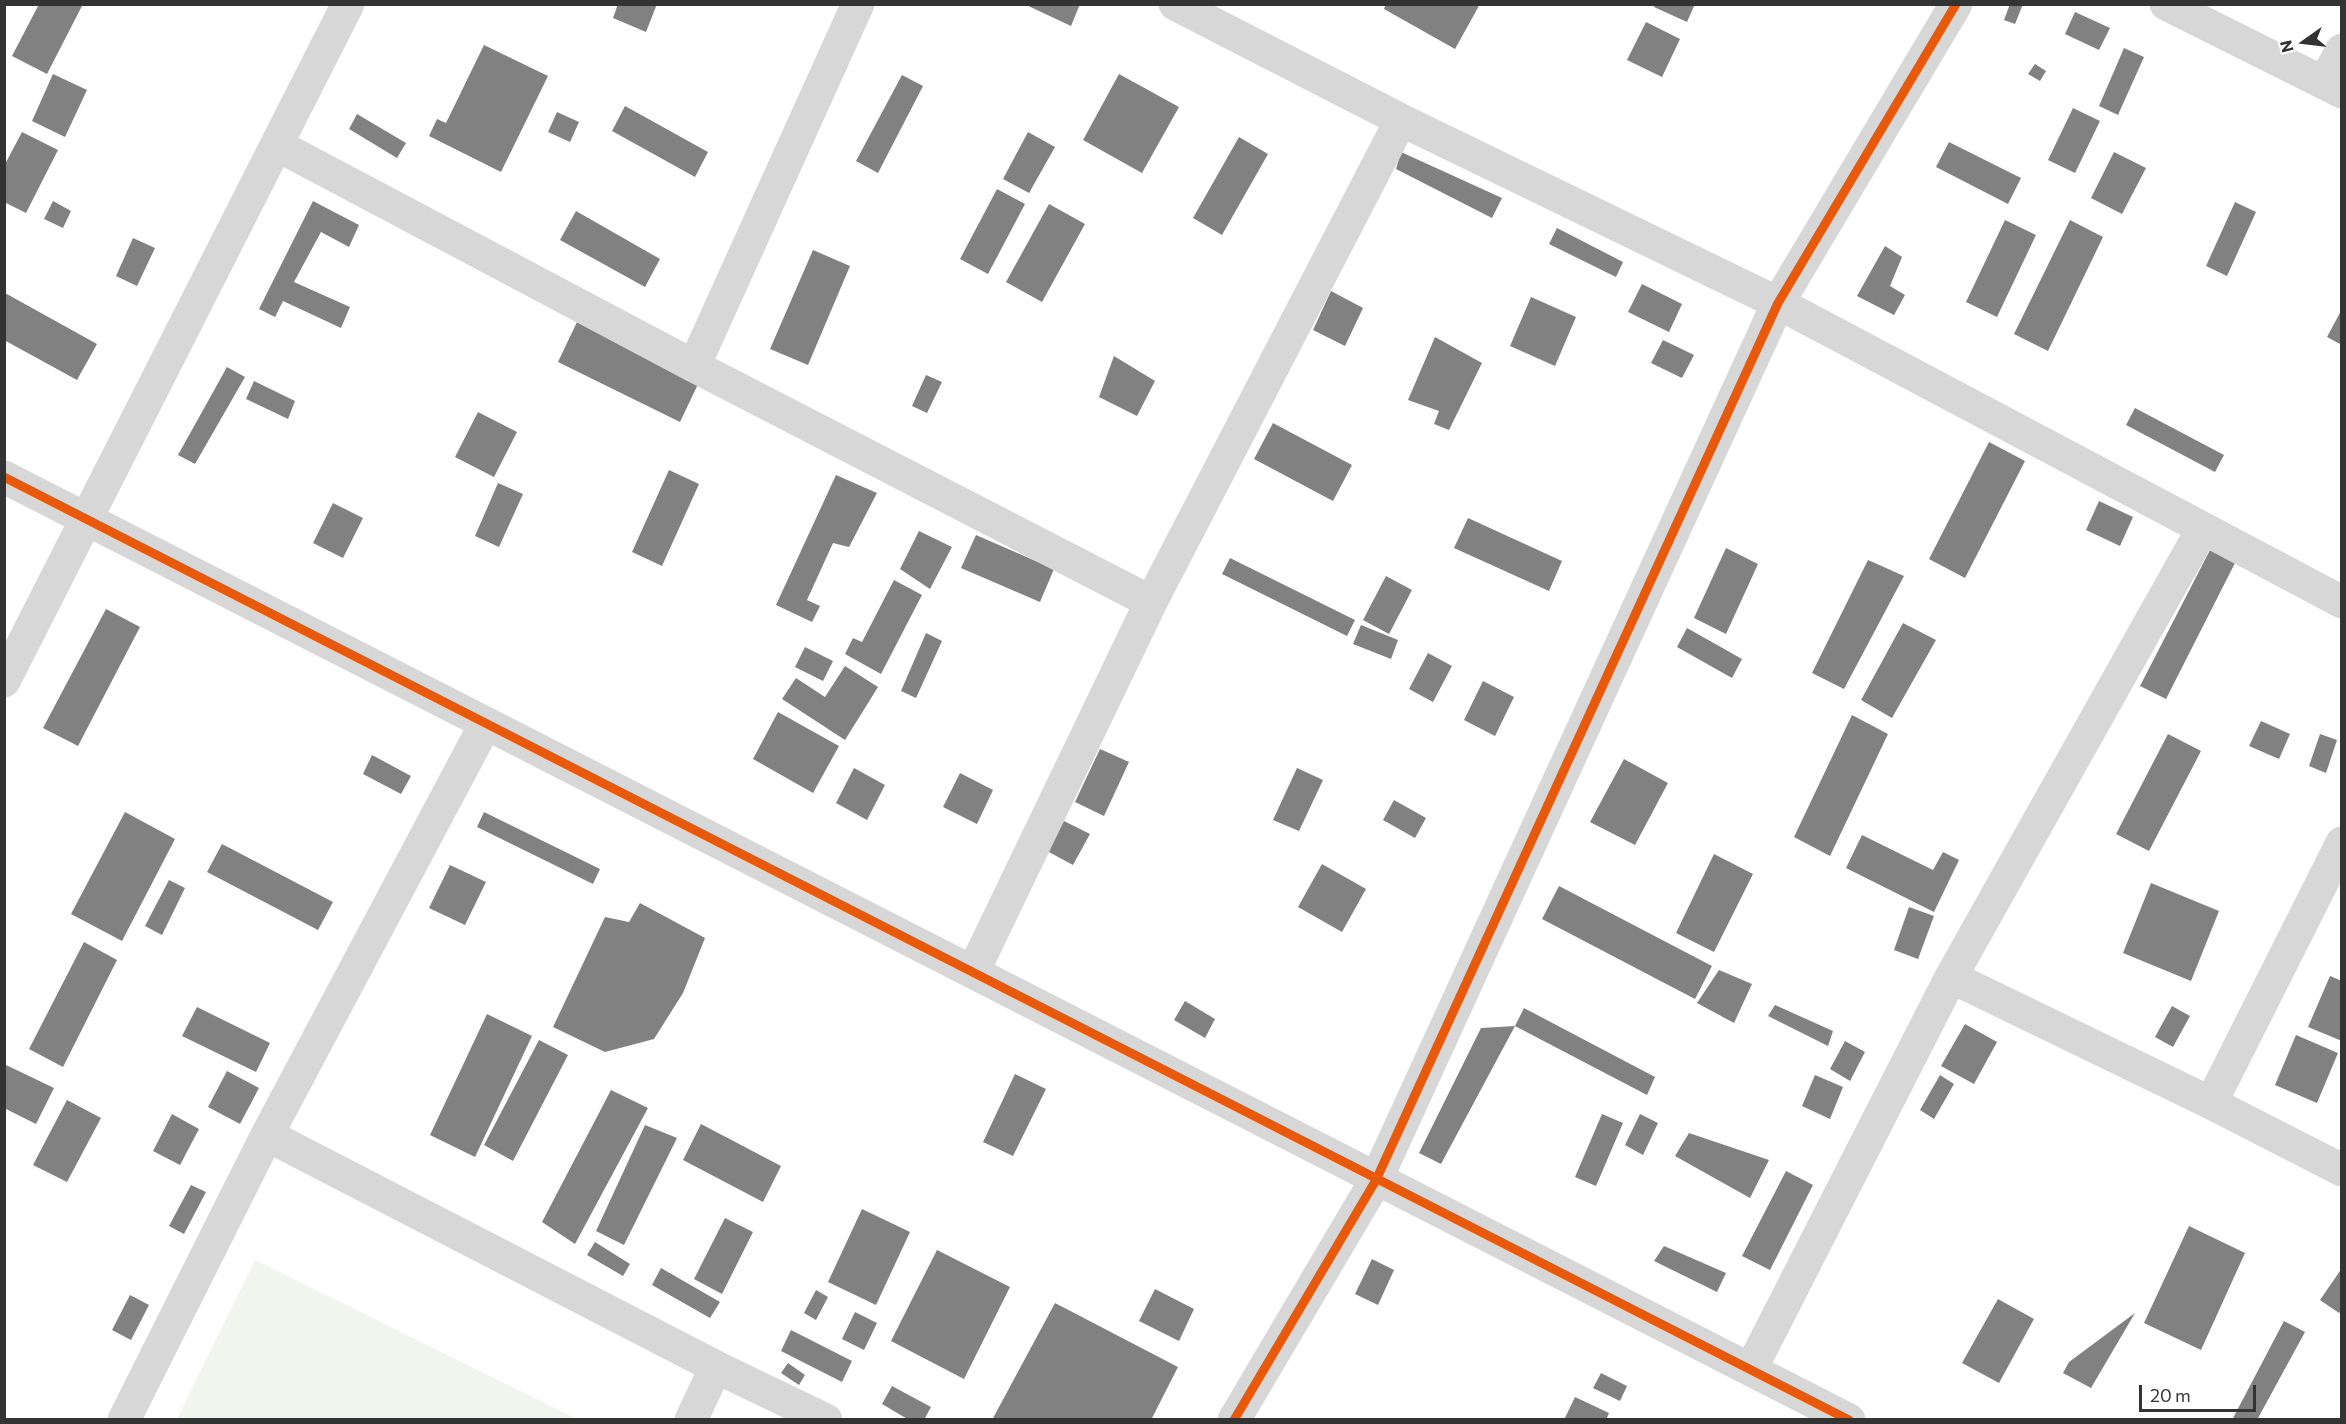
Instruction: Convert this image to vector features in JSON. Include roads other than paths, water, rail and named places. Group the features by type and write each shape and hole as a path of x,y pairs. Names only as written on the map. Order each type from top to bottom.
{"street":[{"path":"4,681 348,4"},
{"path":"694,366 858,4"},
{"path":"1175,4 1401,120 1778,303 2202,530 2342,602"},
{"path":"1233,1419 1376,1180 1778,303 1956,4"},
{"path":"2166,4 2333,88 2342,50"},
{"path":"973,972 1151,602 1401,120"},
{"path":"277,145 694,366 1151,602"},
{"path":"4,477 1376,1180 1849,1419"},
{"path":"1751,1369 1951,977 2202,530"},
{"path":"124,1419 267,1135 486,723"},
{"path":"2211,1103 2342,843"},
{"path":"1951,977 2211,1103 2342,1170"},
{"path":"267,1135 716,1366 826,1419"},
{"path":"692,1419 716,1366"}]}
